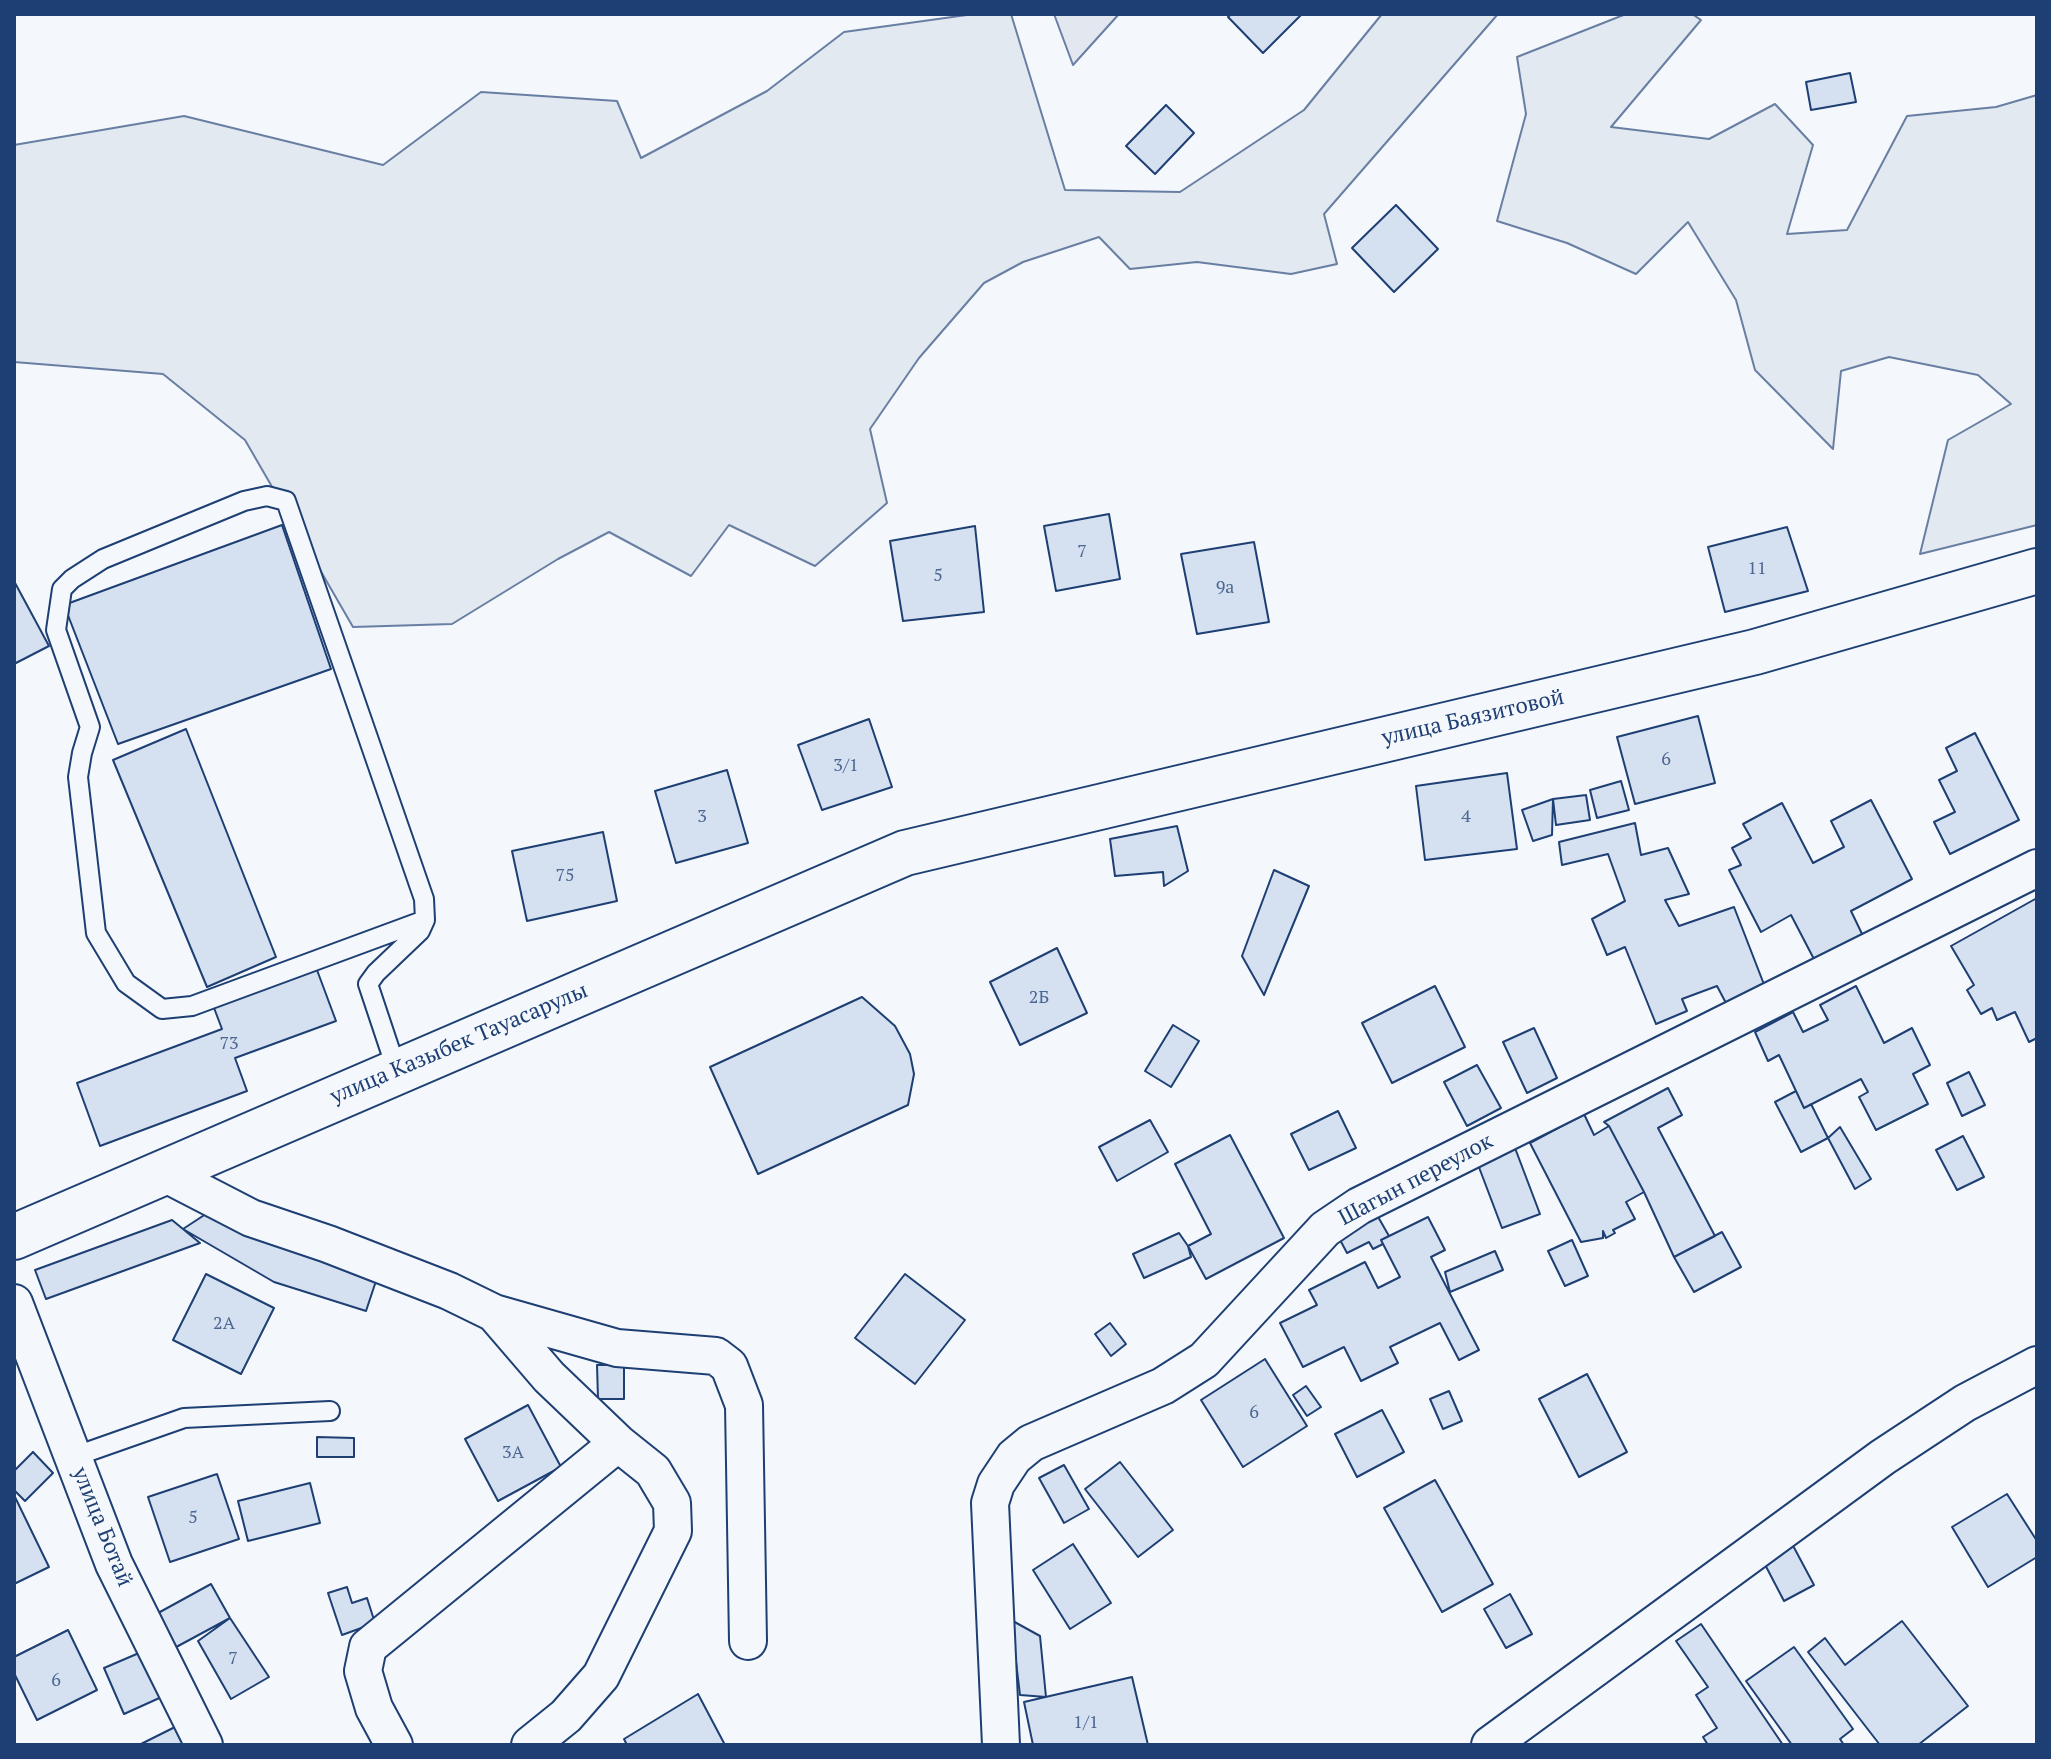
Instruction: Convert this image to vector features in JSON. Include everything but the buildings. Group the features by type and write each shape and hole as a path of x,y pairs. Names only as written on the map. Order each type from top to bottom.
{"street":[{"name":"улица Баязитовой","path":"905,853 1755,652 2037,571"},
{"name":"улица Казыбек Тауасарулы","path":"14,1237 905,853"},
{"name":"Шагын переулок","path":"1001,1745 990,1503 996,1484 1014,1457 1031,1443 1163,1386 1204,1360 1325,1229 1359,1206 2037,868"},
{"path":"162,1172 251,1218 449,1291 494,1313 617,1348 716,1356 729,1366 744,1405 748,1641"},
{"name":"улица Ботай","path":"14,1303 114,1564 204,1745"},
{"path":"494,1313 549,1377 618,1443 653,1471 672,1503 673,1531 601,1676 566,1716 530,1745"},
{"path":"1490,1745 1883,1457 1965,1403 2037,1365"},
{"path":"394,1745 374,1708 363,1671 368,1647 618,1443"}],"lane":[{"path":"397,1071 368,984 420,931 425,920 424,899 286,501 267,496 244,501 103,559 62,589 56,630 90,727 78,777 96,933 126,983 162,1009 192,1006 425,920"},
{"path":"73,1457 184,1418 330,1411"}],"shaded area":[{"path":"974,14 1011,14 1065,190 1180,192 1304,110 1382,14 1498,14 1324,214 1337,264 1291,274 1197,262 1130,269 1099,237 1023,262 984,283 919,358 870,429 887,503 815,566 729,525 691,576 609,532 558,559 452,624 353,627 245,440 163,374 14,362 14,145 184,116 383,165 481,92 617,101 641,158 767,91 844,32"},
{"path":"1054,14 1119,14 1073,65"},
{"path":"1626,14 1692,14 1701,20 1611,127 1709,139 1775,104 1813,145 1787,234 1847,230 1907,116 1996,107 2037,95 2037,525 1920,554 1948,440 2011,404 1978,375 1889,357 1841,371 1833,449 1755,370 1736,300 1688,222 1636,274 1567,243 1497,221 1526,114 1517,57"}]}
